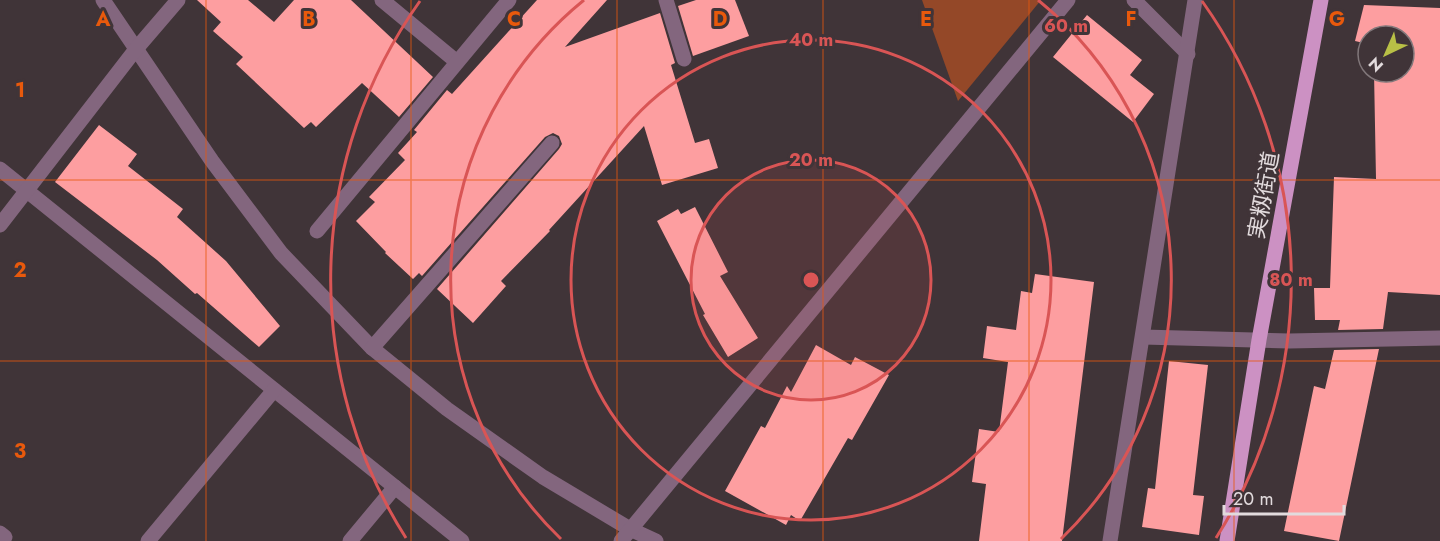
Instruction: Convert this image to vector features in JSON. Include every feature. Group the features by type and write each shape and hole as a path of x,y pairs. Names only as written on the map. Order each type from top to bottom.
{"main road":[{"name":"実籾街道","path":"1227,541 1259,340 1321,0"}],"street":[{"path":"104,0 212,161 281,253 372,348 447,409 626,535 656,541"},
{"path":"0,225 136,50 178,0"},
{"path":"382,0 457,62"},
{"path":"317,231 509,0"},
{"path":"666,0 684,59"},
{"path":"626,535 1068,0"},
{"path":"1134,0 1188,54"},
{"path":"1110,541 1196,0"},
{"path":"372,348 552,143"},
{"path":"0,169 462,541"},
{"path":"1143,337 1259,340 1440,338"},
{"path":"148,541 274,390"},
{"path":"350,541 395,487"}],"shaded area":[{"path":"922,0 1041,0 958,101"}],"building":[{"path":"197,0 248,0 274,22 294,0 351,0 433,77 399,117 362,83 316,127 311,122 304,128 236,64 243,57 213,31 221,22"},
{"path":"537,0 607,0 565,47 660,13 675,63 671,65 695,143 709,139 718,168 662,185 644,126 550,231 501,281 506,286 473,323 437,289 559,149 562,144 559,136 553,133 545,137 422,276 419,273 413,279 356,221 375,202 369,197 405,160 398,153 417,132 414,130 447,90 452,94"},
{"path":"696,0 735,0 749,36 693,56 678,6"},
{"path":"1364,5 1440,8 1440,295 1388,292 1383,329 1338,330 1340,320 1315,320 1314,288 1330,288 1334,177 1376,179 1374,84 1416,84 1416,24 1359,24"},
{"path":"1087,15 1142,60 1130,75 1154,94 1133,122 1053,57"},
{"path":"99,125 137,154 128,166 183,209 177,217 226,261 280,326 259,347 157,260 55,182"},
{"path":"695,207 728,272 720,276 758,338 728,357 703,315 705,314 657,221 678,209 681,214"},
{"path":"1035,274 1094,282 1062,541 979,541 986,484 972,482 979,429 999,432 1008,362 983,358 987,326 1016,330 1021,291 1032,293"},
{"path":"816,345 851,365 855,357 889,375 852,440 848,438 800,521 791,515 786,525 725,491 761,426 765,428 787,386 791,392"},
{"path":"1379,349 1339,541 1284,531 1314,386 1325,389 1334,350"},
{"path":"1169,361 1208,365 1193,495 1204,496 1199,535 1142,527 1148,488 1155,489"}]}
